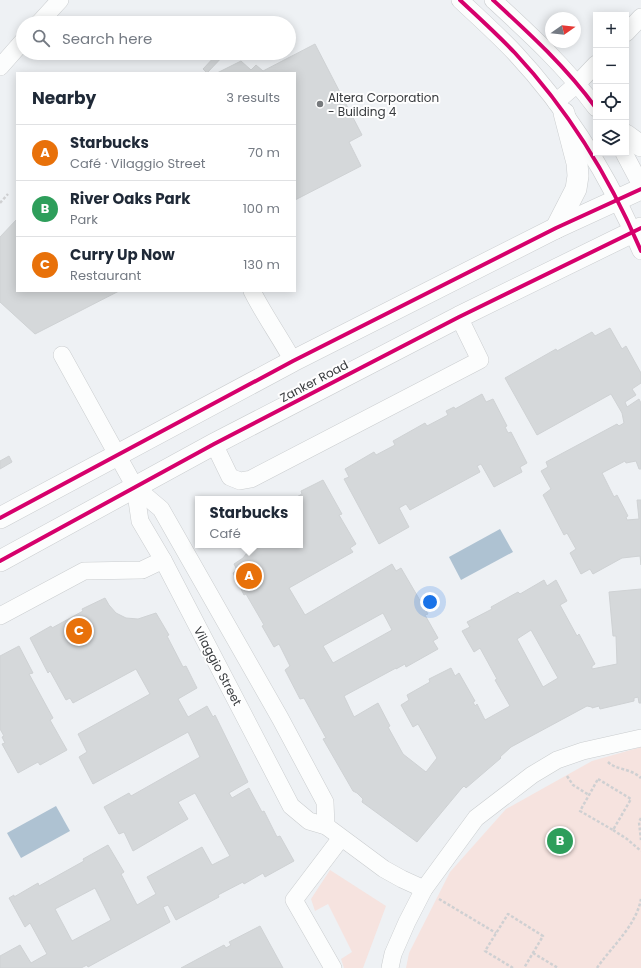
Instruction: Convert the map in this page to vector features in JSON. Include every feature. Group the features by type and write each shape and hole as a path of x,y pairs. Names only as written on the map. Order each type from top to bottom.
{"main road":[{"path":"556,228 576,189 578,176 577,163 560,107"},
{"path":"629,137 641,146"},
{"path":"0,518 293,361 556,228 641,188"},
{"name":"Zanker Road","path":"0,562 214,444 459,317 637,230"}],"street":[{"path":"45,16 60,0"},
{"path":"460,0 515,54 560,107 590,151 617,199 637,230 641,250"},
{"path":"493,0 544,47 578,83 593,103"},
{"path":"629,30 641,17"},
{"path":"0,67 16,49"},
{"path":"560,107 578,83 593,67"},
{"path":"626,156 641,185"},
{"path":"252,292 259,305 283,341 293,361"},
{"path":"214,444 230,477 240,481 251,479 480,360 459,317"},
{"name":"Vilaggio Street","path":"62,355 135,487 140,521 163,560 291,806 309,821 326,826 384,869 424,889"},
{"name":"Vilaggio Street","path":"135,487 161,509 280,718 325,802 326,826"},
{"path":"0,616 84,571 142,570 163,560"},
{"path":"390,968 393,954 424,889 476,818 532,775 557,760 583,751 641,738"},
{"path":"333,968 294,900 341,838"}],"path":[{"path":"0,203 8,194"},
{"path":"606,760 612,766 627,769 641,778"},
{"path":"567,776 573,785 589,796"},
{"path":"613,830 631,798 598,779 580,811 613,830 627,838 641,851"},
{"path":"641,818 639,822 641,840"},
{"path":"440,898 496,933"},
{"path":"597,968 634,919 640,906 641,899"},
{"path":"513,968 485,951 508,914 543,936 524,968"},
{"path":"533,952 558,968"}],"shaded area":[{"path":"641,747 641,968 406,968 409,953 450,872 506,809 592,761"},
{"path":"330,870 386,906 363,968 344,968 341,959 352,952 328,904 315,911 311,899"}],"water":[{"path":"500,529 513,552 461,580 449,557"},
{"path":"56,806 70,831 21,858 7,833"}],"building":[{"name":"Altera Corporation - Building 4","path":"315,44 362,135 349,142 361,166 296,199 296,72 219,72 241,61 251,70 256,65 263,71 284,60 296,60 296,54"},
{"path":"211,60 219,60 208,72 203,69"},
{"path":"16,220 16,292 117,292 35,334 0,302 0,237"},
{"path":"610,328 622,349 626,346 641,373 641,383 632,389 636,395 625,402 627,407 639,399 641,403 641,469 639,469 636,461 626,463 625,461 602,473 614,497 617,495 628,516 626,517 627,520 639,519 637,500 641,500 641,565 640,556 622,558 593,574 590,569 581,574 570,553 576,549 567,533 564,535 543,495 551,489 541,471 548,467 546,462 617,424 619,426 624,423 622,413 611,394 537,435 505,378 556,349 557,351 592,332 595,336"},
{"path":"482,394 486,402 493,399 507,426 505,427 508,433 511,432 527,463 520,467 522,472 494,487 481,464 477,466 480,472 410,510 406,504 399,508 409,527 379,544 344,479 349,477 345,469 374,452 376,455 395,445 393,441 425,423 427,426 448,415 446,411 454,407 455,409"},
{"path":"9,456 12,462 0,469 0,461"},
{"path":"323,480 342,514 339,515 356,544 350,548 353,552 289,588 305,615 392,564 396,571 401,568 428,614 425,615 438,638 433,641 438,649 406,667 405,664 396,668 344,696 354,717 378,703 390,726 388,727 403,754 426,772 437,758 418,724 413,727 401,705 409,700 407,695 430,682 429,679 451,668 455,676 459,673 475,701 473,702 475,706 477,704 485,720 510,706 495,680 497,679 480,648 474,652 462,631 470,627 467,622 492,609 491,607 518,592 520,594 544,580 547,586 556,580 567,601 560,605 577,636 579,634 595,664 592,666 592,669 617,664 616,636 613,636 609,592 641,589 641,703 639,703 638,697 634,698 634,701 600,709 599,706 592,708 587,706 511,747 500,757 501,758 466,788 464,786 461,789 417,842 362,802 363,799 353,791 323,739 326,738 304,698 300,699 285,670 290,666 279,644 274,647 262,626 264,625 246,594 244,595 233,573 237,570 234,564 243,558 251,548 303,548 303,496 298,496 302,494 301,491","holes":["383,613 392,630 333,663 323,646","531,630 558,678 543,687 517,639"]},
{"path":"105,598 116,613 126,618 138,619 156,613 169,635 167,636 183,667 186,666 197,688 178,699 188,717 207,706 213,717 215,715 248,782 229,793 232,798 249,788 262,812 264,811 277,837 280,836 294,861 265,877 263,873 244,884 243,882 218,895 219,897 176,920 168,905 163,907 170,922 88,967 87,965 81,968 0,968 0,956 20,945 31,963 47,954 30,923 25,927 9,898 14,895 14,897 38,883 39,886 84,861 83,859 108,845 124,872 121,874 137,905 156,894 147,877 202,847 212,865 230,856 195,793 178,802 188,819 133,851 124,832 119,834 104,807 129,793 131,796 200,757 188,732 93,784 79,757 87,752 78,734 150,694 136,669 73,703 70,698 66,700 50,671 48,673 30,638 83,611 82,609","holes":["95,888 111,920 72,941 55,909"]},
{"path":"19,646 33,673 29,674 53,718 50,720 67,750 40,765 38,762 18,773 2,744 5,743 2,737 4,736 0,729 0,656"},
{"path":"260,926 283,968 181,968 224,945 226,948 231,945 229,942"}],"cycle path":[{"path":"460,0 515,53 553,98 587,146 602,172 616,197 641,251"},
{"path":"493,0 534,38 560,65 593,104"},
{"path":"0,518 293,361 556,228 641,189"},
{"path":"0,561 214,444 459,317 641,228"}],"place":[{"name":"Altera Corporation - Building 4","path":"320,104"},
{"name":"Starbucks","path":"249,576"},
{"name":"Curry Up Now","path":"79,631"},
{"name":"River Oaks Park","path":"560,841"}]}
